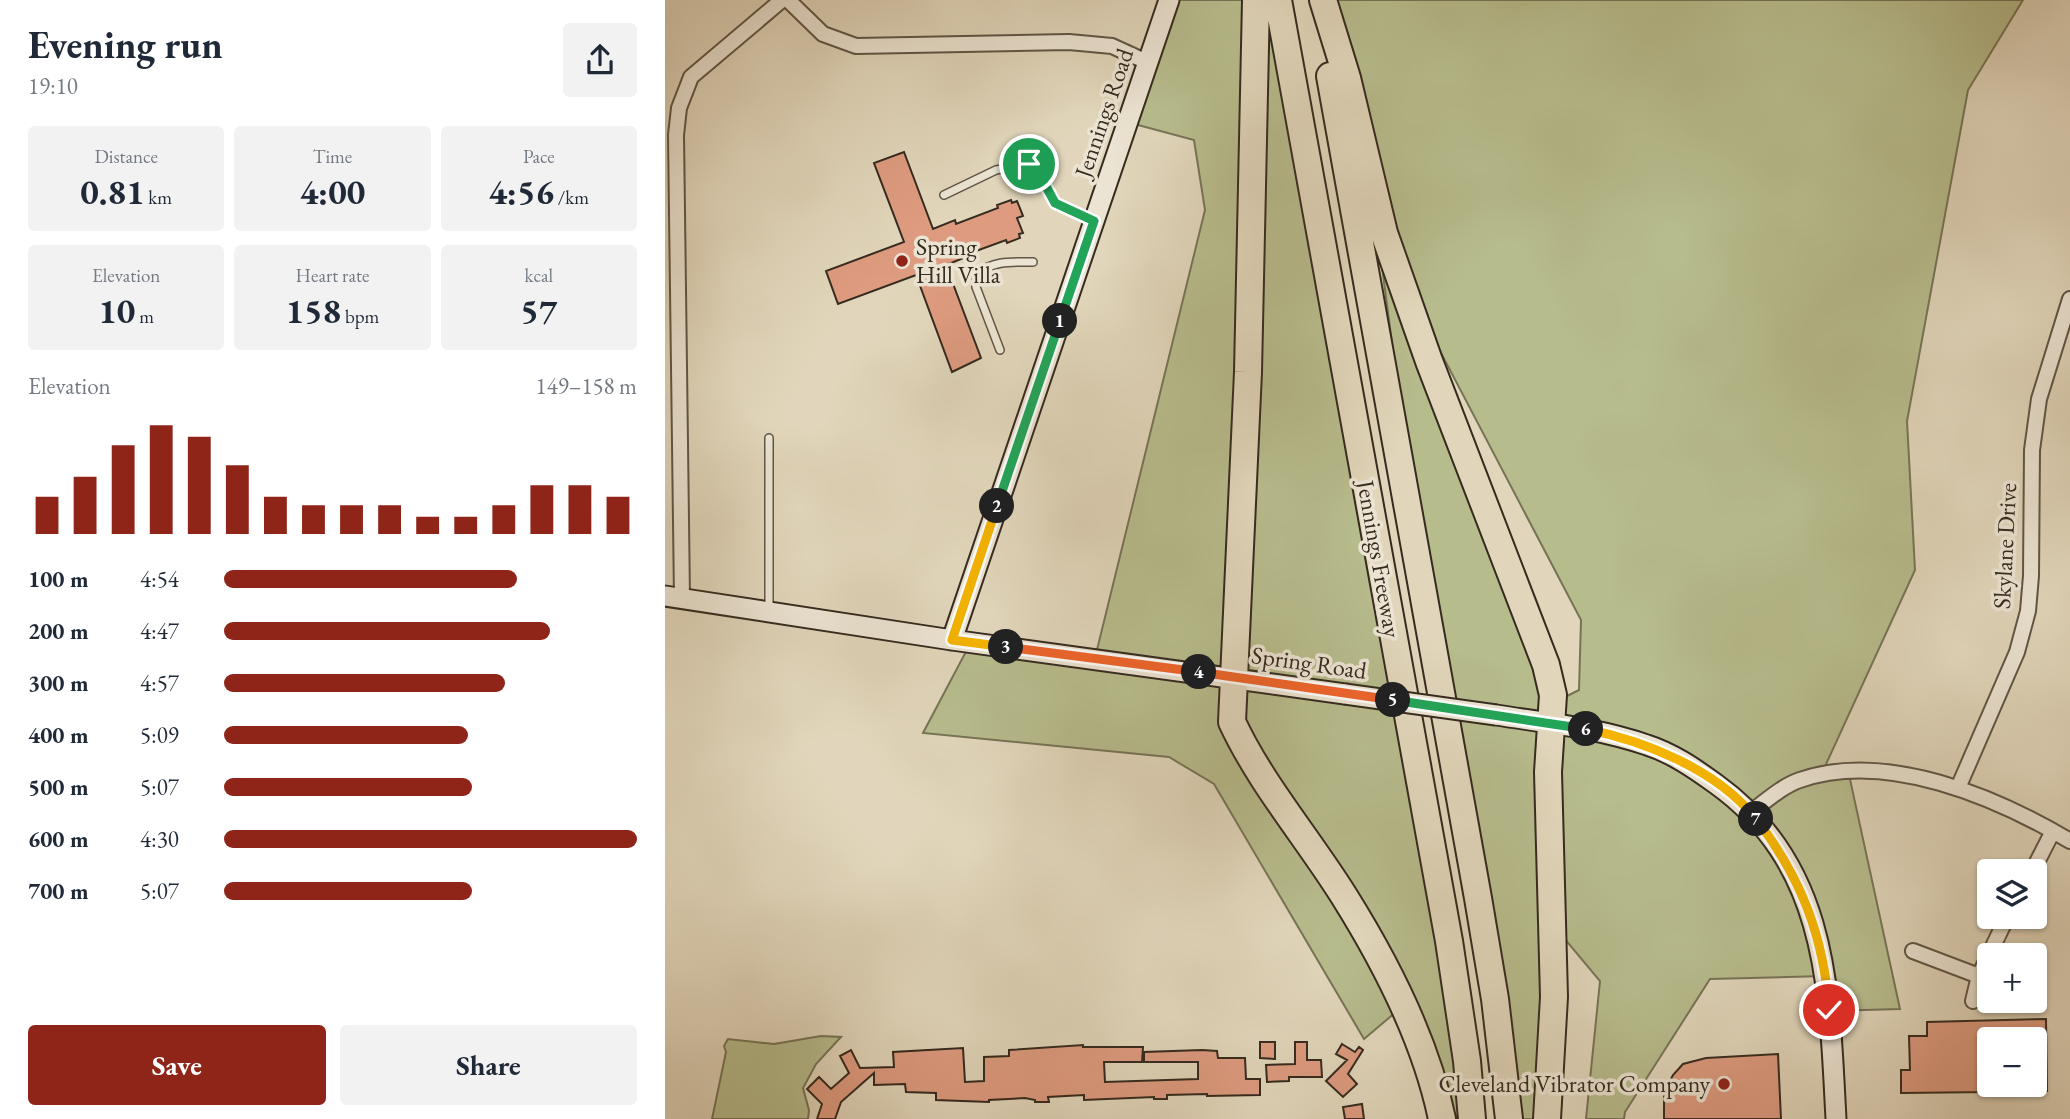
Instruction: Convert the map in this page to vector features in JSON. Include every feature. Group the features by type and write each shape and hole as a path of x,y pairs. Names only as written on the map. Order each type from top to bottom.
{"highway":[{"path":"1256,0 1248,372 1232,722 1247,754 1344,895 1381,958 1412,1025 1442,1119"},
{"name":"Jennings Freeway","path":"1278,0 1449,941 1467,1061 1472,1119"},
{"name":"Jennings Freeway","path":"1317,0 1478,898 1495,999 1509,1119"},
{"path":"1323,0 1347,78 1384,233 1429,361 1546,665 1553,695 1548,772 1554,997 1547,1119"}],"street":[{"path":"674,597 676,135 679,108 691,77 782,0"},
{"path":"788,0 823,34 856,47 1069,42 1112,46 1147,62"},
{"name":"Jennings Road","path":"952,640 1169,0"},
{"name":"Skylane Drive","path":"1958,788 2017,652 2028,611 2031,576 2032,450 2039,399 2070,299"},
{"name":"Spring Road","path":"674,597 952,640 1553,723 1613,734 1650,746 1696,769 1751,812 1770,836 1796,878 1820,947 1828,986 1836,1119"},
{"path":"1751,812 1797,780 1848,770 1909,776 1958,788 1997,803 2070,841"},
{"path":"2039,859 2053,831"},
{"path":"1913,951 1977,975"},
{"path":"1973,1001 1977,984"}],"lane":[{"path":"944,195 996,170 1029,164 1041,177 1055,203 1094,221"},
{"path":"1000,350 976,287 977,274 986,267 1001,262 1033,262"},
{"path":"769,438 769,612"}],"green space":[{"path":"1169,0 1256,0 1257,24 1283,29 1472,1119 1442,1119 1403,1006 1364,1039 1214,784 1169,757 923,733 971,642 1095,658 1205,210 1194,140 1127,122"},
{"path":"1323,0 2023,0 1968,90 1907,421 1915,570 1822,773 1848,770 1900,1009 1829,1011 1825,976 1710,979 1625,1112 1624,1119 1586,1119 1600,981 1554,926 1540,1119 1520,1119 1432,647 1382,267 1553,703 1579,690 1581,620 1396,267"},
{"path":"821,1036 841,1037 816,1064 803,1088 809,1110 808,1119 712,1119 726,1052 724,1046 728,1039 774,1044"}],"building":[{"name":"Spring Hill Villa","path":"904,152 933,229 955,220 956,224 998,208 997,205 1011,200 1012,203 1017,201 1023,216 1017,218 1023,233 1019,234 1020,238 1007,243 1006,240 946,265 981,358 952,372 916,275 838,304 826,271 904,242 874,163"},
{"path":"2046,1019 2046,1027 1977,1027 1977,1092 1901,1093 1901,1070 1910,1070 1909,1036 1927,1036 1927,1022"},
{"path":"1260,1042 1275,1042 1275,1059 1260,1058"},
{"path":"1295,1042 1307,1042 1307,1060 1321,1060 1322,1077 1289,1077 1289,1081 1267,1082 1266,1065 1295,1064"},
{"path":"1342,1044 1355,1052 1359,1047 1363,1050 1348,1074 1357,1084 1343,1097 1326,1081 1347,1060 1336,1054"},
{"path":"1083,1045 1143,1047 1142,1062 1104,1062 1105,1082 1198,1079 1198,1062 1144,1062 1144,1052 1202,1050 1217,1051 1218,1058 1245,1058 1246,1079 1260,1079 1260,1095 1167,1095 1167,1099 1154,1097 1084,1100 1084,1095 1048,1097 1049,1102 1035,1102 1025,1098 989,1102 936,1100 936,1093 906,1092 905,1084 874,1085 874,1073 841,1102 835,1119 817,1119 822,1104 807,1089 819,1077 831,1089 849,1073 840,1056 851,1050 860,1068 894,1067 893,1052 963,1048 965,1082 984,1081 984,1057 1009,1056 1009,1050"},
{"name":"Cleveland Vibrator Company","path":"1778,1054 1781,1119 1664,1119 1664,1092 1683,1064 1706,1058"},
{"path":"1362,1104 1364,1119 1345,1119 1343,1107"}],"place":[{"name":"Spring Hill Villa","path":"902,261"},
{"name":"Cleveland Vibrator Company","path":"1724,1084"}],"route":[{"path":"1029,164 1041,177 1055,203 1094,221 952,640 1234,677 1579,727 1650,746 1696,769 1726,791 1751,812 1770,836 1796,878 1810,914 1828,986 1829,1010"}]}
